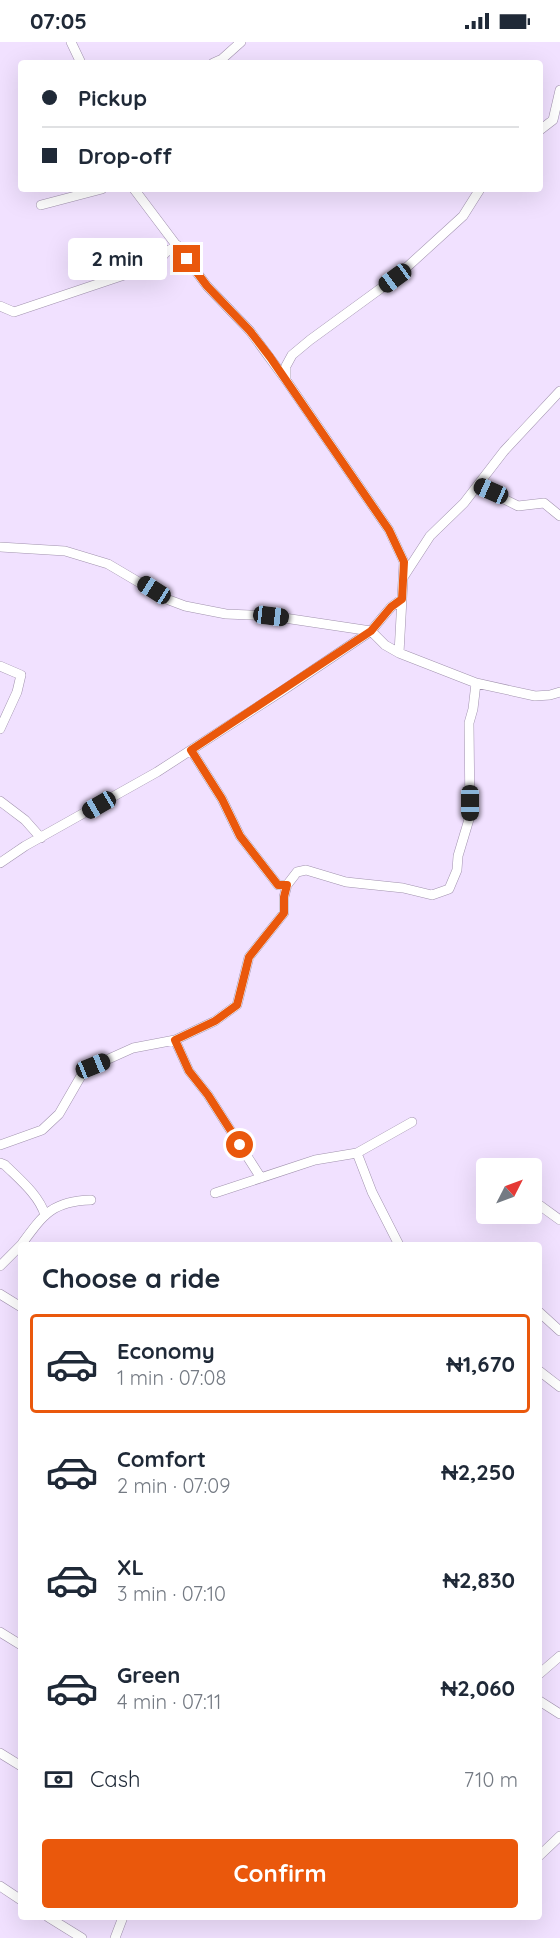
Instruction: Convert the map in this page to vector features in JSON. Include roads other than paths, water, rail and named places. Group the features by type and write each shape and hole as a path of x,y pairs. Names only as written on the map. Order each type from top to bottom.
{"street":[{"path":"71,42 80,60"},
{"path":"220,60 241,42"},
{"path":"543,128 553,120 560,90"},
{"path":"41,205 91,192"},
{"path":"136,192 207,286 250,331 389,530 404,562 399,653"},
{"path":"286,380 286,366 292,355 395,278 463,216 478,192"},
{"path":"0,306 14,312 157,264 165,253 177,245"},
{"path":"404,576 430,536 464,503 504,451 560,391"},
{"path":"478,486 518,506 544,502 560,516"},
{"path":"0,547 65,551 108,564 170,600 198,609 226,614 293,618 371,631 385,645 399,653 476,683 535,696 560,692"},
{"path":"0,863 191,750 371,631 391,607 402,599"},
{"path":"0,666 21,675 17,692 0,729"},
{"path":"0,1145 42,1130 59,1114 81,1076 93,1066 133,1048 175,1040 215,1021 237,1005 249,957 284,913 287,885 297,872 306,870 345,882 403,888 432,895 449,889 457,870 458,856 470,816 469,723 476,683"},
{"path":"191,750 222,799 240,836 278,885 287,885"},
{"path":"0,801 25,820 41,837"},
{"path":"175,1040 189,1071 208,1095 261,1178"},
{"path":"214,1193 315,1160 357,1153 412,1122"},
{"path":"357,1153 372,1192 397,1242"},
{"path":"0,1162 28,1188 43,1206 45,1215"},
{"path":"23,1242 36,1224 60,1205 73,1201 91,1200"},
{"path":"542,1207 560,1220"},
{"path":"0,1266 18,1248"},
{"path":"1,1296 18,1305"},
{"path":"542,1315 560,1331"},
{"path":"542,1373 560,1387"},
{"path":"0,1632 18,1643"},
{"path":"542,1672 560,1656"},
{"path":"542,1703 560,1714"},
{"path":"0,1753 18,1764"},
{"path":"542,1853 560,1836"},
{"path":"0,1886 18,1898"},
{"path":"53,1920 82,1938"},
{"path":"115,1938 122,1920"}]}
